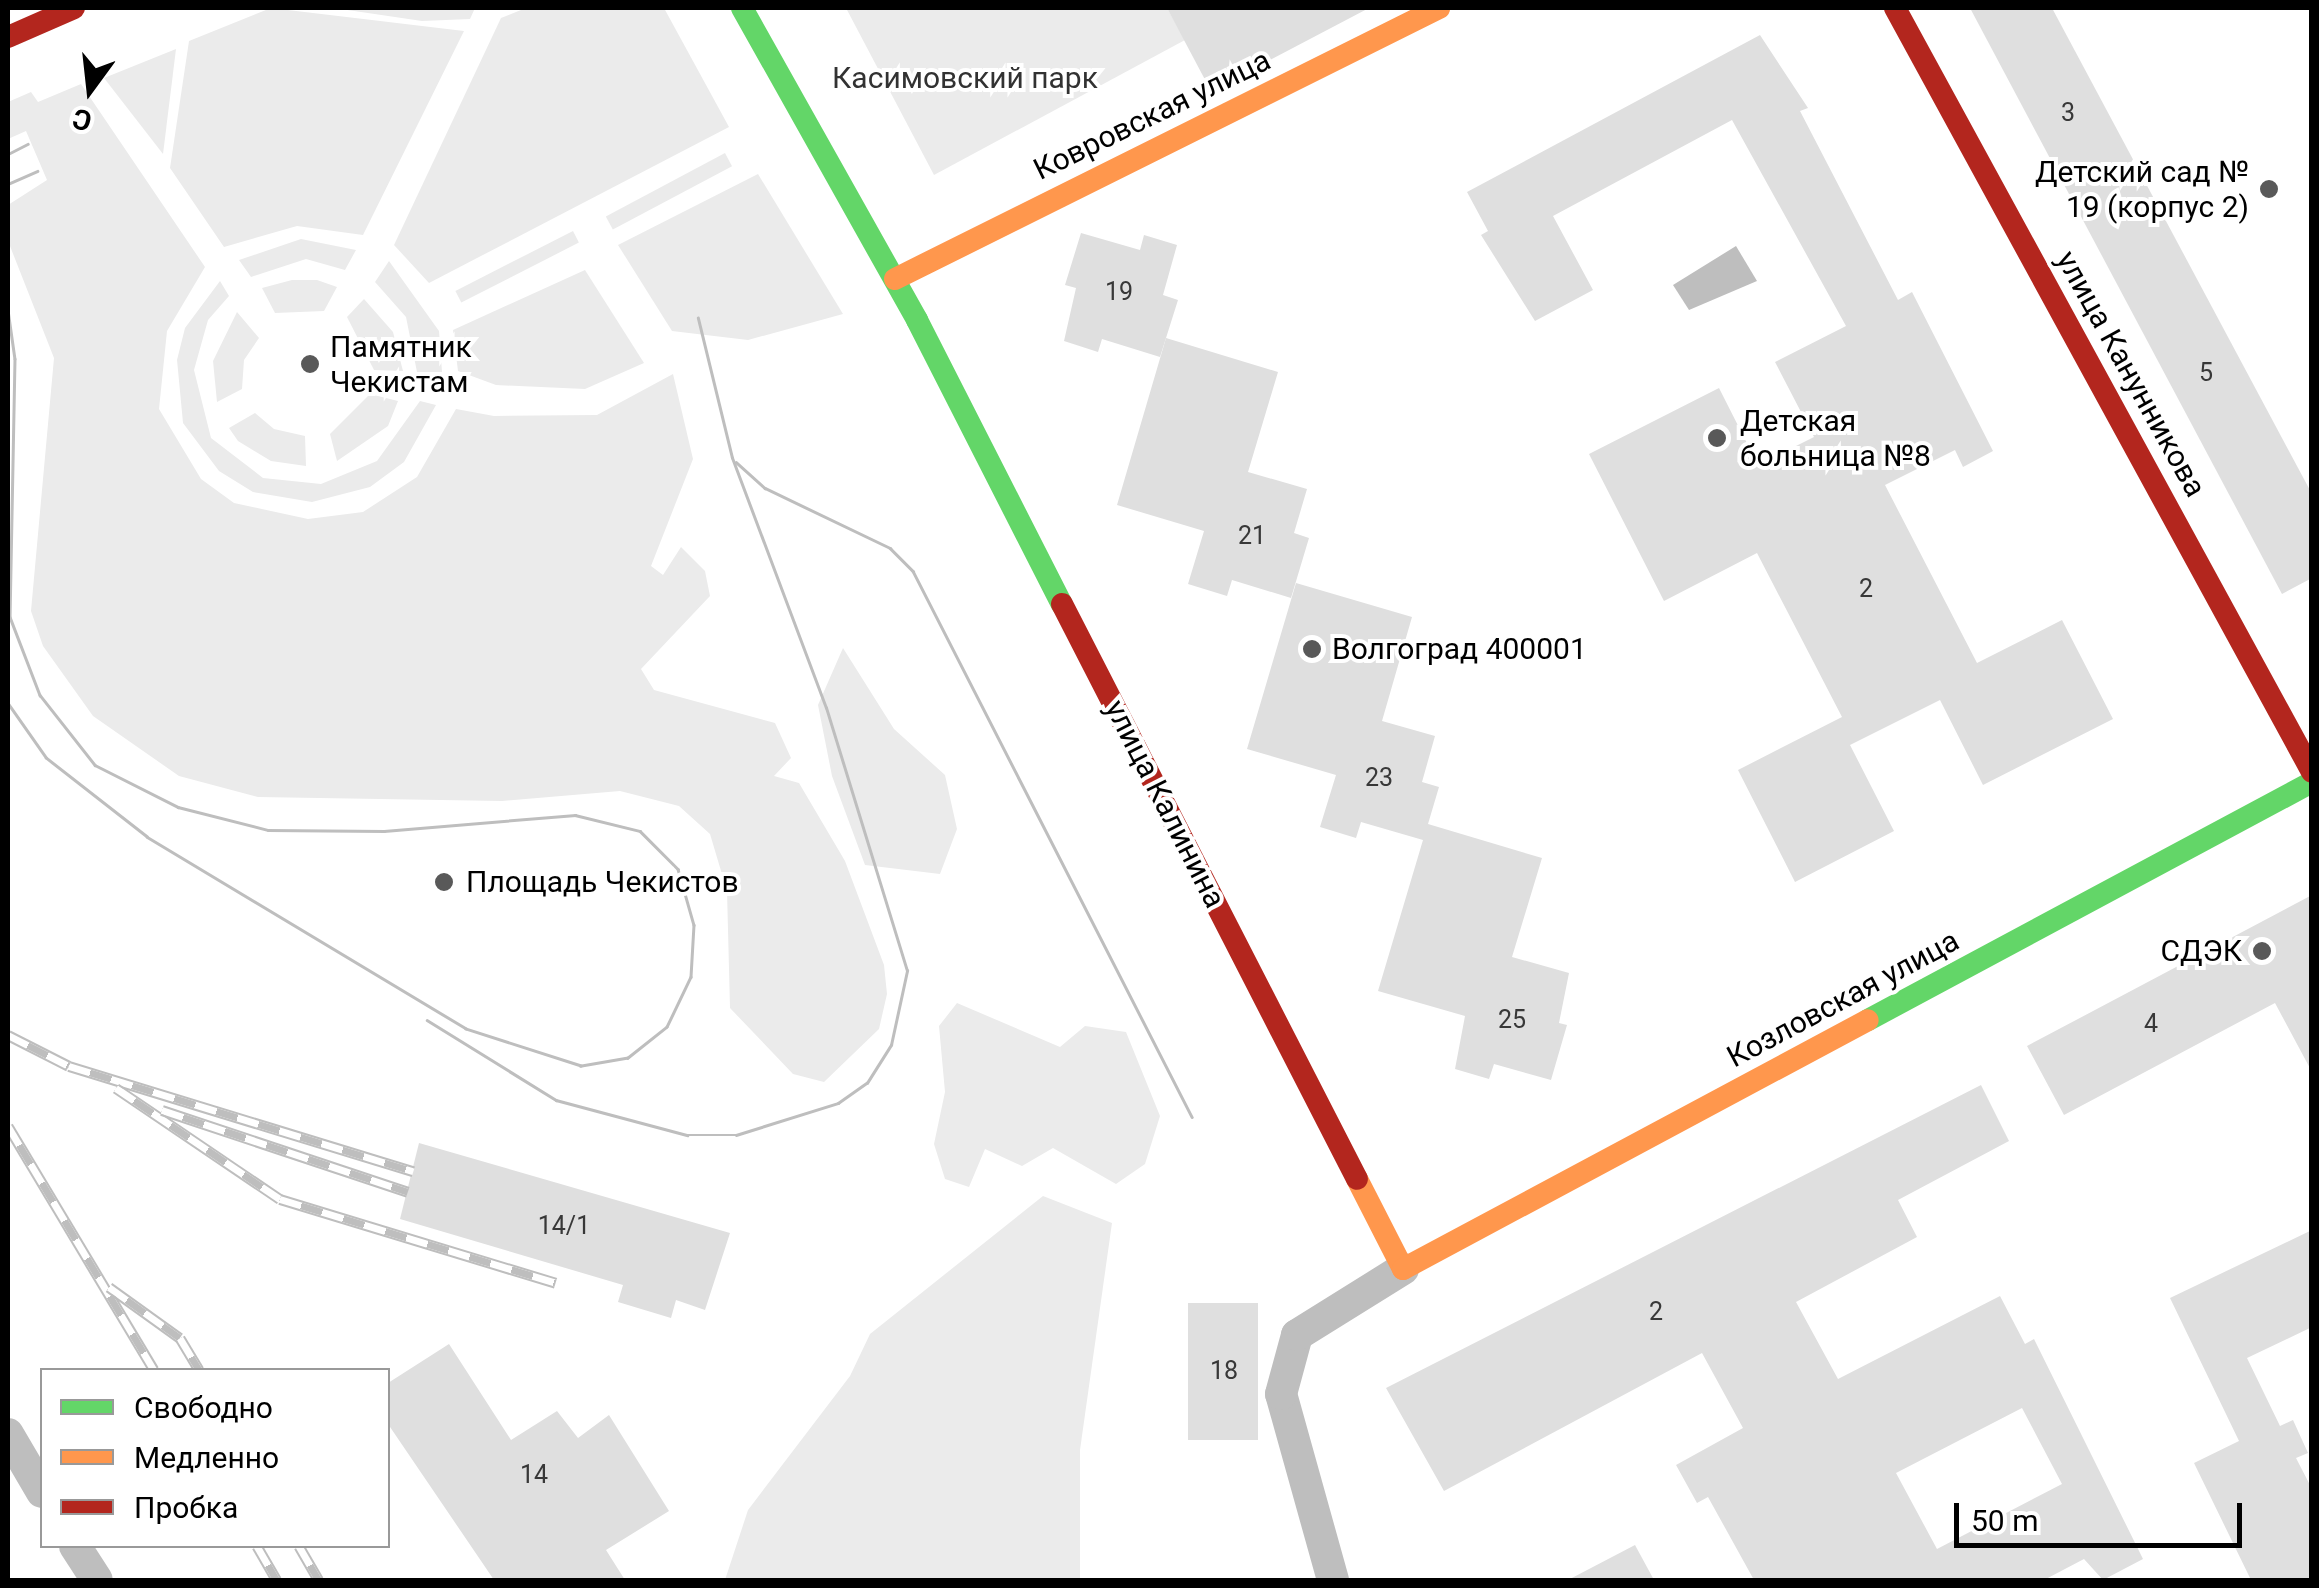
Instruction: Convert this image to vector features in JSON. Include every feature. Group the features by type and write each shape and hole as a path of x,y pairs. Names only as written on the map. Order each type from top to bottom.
{"street":[{"path":"8,37 74,8"},
{"name":"улица Калинина","path":"742,8 895,279 1403,1270"},
{"name":"Ковровская улица","path":"895,279 1439,8"},
{"name":"улица Канунникова","path":"1895,8 2312,772"},
{"name":"Козловская улица","path":"1403,1270 2312,782"},
{"path":"1332,1580 1281,1394 1297,1334 1403,1270"},
{"path":"8,1434 40,1489"},
{"path":"76,1548 96,1580"}],"green space":[{"path":"271,8 464,31 363,235 297,226 224,247 170,168 189,41"},
{"path":"334,8 475,8 470,19 422,21"},
{"path":"526,8 664,8 729,127 429,283 394,245 501,18"},
{"name":"Касимовский парк","path":"846,8 1167,8 1185,40 934,175"},
{"path":"176,49 163,154 104,78"},
{"path":"81,84 205,267 167,331 159,409 201,479 234,503 308,519 363,512 417,477 456,409 494,416 597,415 673,374 693,459 651,566 663,575 681,547 705,571 710,596 641,669 654,690 775,723 791,758 774,776 799,783 845,861 884,965 887,994 879,1029 824,1082 793,1074 730,1008 727,891 710,834 679,806 620,791 502,801 258,797 179,776 93,716 43,646 31,611 54,358 8,241 8,205 47,180 26,131 8,139 8,102 31,92 38,102"},
{"path":"725,153 732,166 613,230 606,216"},
{"path":"758,174 843,314 748,340 672,331 618,245"},
{"path":"573,231 579,243 461,303 455,291"},
{"path":"301,239 356,250 345,270 306,259 251,277 239,260"},
{"path":"389,261 439,331 442,372 417,372 406,317 375,282"},
{"path":"585,270 644,363 585,389 496,385 458,371 453,330"},
{"path":"292,280 317,280 337,287 324,311 275,313 262,288"},
{"path":"220,281 229,296 208,320 194,370 211,438 263,478 321,484 377,461 420,401 436,405 404,462 370,487 312,502 253,492 219,471 183,423 177,360 185,328"},
{"path":"364,299 393,332 403,371 374,370 347,317"},
{"path":"237,312 259,338 244,360 242,389 217,402 213,361"},
{"path":"370,394 398,401 388,426 337,461 330,434"},
{"path":"255,413 274,429 305,436 306,466 271,461 238,441 229,428"},
{"path":"843,648 894,729 945,775 957,829 940,874 865,865 832,776 818,705"},
{"path":"957,1003 1060,1047 1085,1026 1126,1032 1160,1116 1145,1164 1116,1184 1053,1148 1022,1166 985,1149 969,1187 945,1179 934,1144 945,1092 939,1026"},
{"path":"1043,1196 1112,1223 1080,1450 1080,1580 725,1580 748,1510 850,1376 870,1334"}],"shaded area":[{"path":"1736,246 1757,281 1689,310 1673,285"}],"building":[{"path":"1167,8 1369,8 1211,91"},
{"path":"1970,8 2052,8 2312,494 2312,578 2282,594"},
{"path":"1760,35 1808,108 1800,111 1898,300 1912,292 1993,451 1963,467 1955,450 1885,485 1977,663 2062,620 2113,719 1983,785 1940,700 1850,745 1894,831 1795,882 1738,770 1842,717 1757,553 1664,601 1589,454 1719,388 1758,465 1814,437 1775,362 1846,326 1732,120 1553,216 1593,290 1535,321 1481,235 1488,231 1467,192"},
{"path":"1081,233 1140,250 1144,235 1177,245 1163,295 1178,300 1160,357 1102,339 1098,352 1064,341 1076,288 1065,285"},
{"path":"1166,338 1278,372 1248,472 1307,489 1294,533 1309,538 1291,598 1232,580 1227,596 1188,584 1204,531 1117,505"},
{"path":"1296,583 1412,617 1382,721 1435,736 1422,782 1439,787 1428,824 1542,858 1512,957 1569,973 1559,1023 1567,1025 1551,1080 1494,1064 1489,1079 1455,1069 1465,1016 1378,991 1423,840 1361,822 1356,838 1320,827 1336,775 1247,749"},
{"path":"2312,895 2312,1072 2275,1003 2064,1115 2027,1046"},
{"path":"1981,1085 2009,1141 1898,1200 1917,1237 1796,1302 1838,1379 2000,1296 2025,1344 2034,1339 2143,1559 2103,1580 2084,1559 2044,1580 1754,1580 1708,1497 1697,1503 1676,1465 1743,1428 1702,1353 1444,1491 1386,1388","holes":["2022,1408 2062,1484 1937,1549 1896,1473"]},
{"path":"419,1143 730,1233 705,1310 676,1300 671,1318 618,1302 623,1285 400,1219"},
{"path":"2312,1230 2312,1327 2247,1358 2280,1426 2293,1420 2308,1453 2296,1458 2312,1489 2312,1580 2251,1580 2194,1463 2239,1441 2170,1298"},
{"path":"1188,1303 1258,1303 1258,1440 1188,1440"},
{"path":"449,1344 511,1440 557,1411 578,1438 609,1415 669,1511 606,1550 625,1580 494,1580 390,1427 390,1382"},
{"path":"1635,1545 1654,1580 1568,1580"}],"tram line":[{"path":"8,154 28,144"},
{"path":"8,184 37,171"},
{"path":"8,310 15,359 10,617 40,695 95,765 178,807 268,830 384,831 575,815 640,831 678,869 694,925 691,977 667,1027 628,1058 581,1066 466,1029 147,837 46,758 8,704"},
{"path":"427,1020 556,1100 687,1135 736,1135 838,1103 867,1083 891,1045 907,971 826,708 732,458 698,318"},
{"path":"736,462 765,488 890,548 913,571 1192,1117"}],"railway":[{"path":"8,1035 69,1066 413,1171"},
{"path":"116,1088 280,1199 556,1283"},
{"path":"162,1110 408,1192"},
{"path":"8,1126 153,1368"},
{"path":"109,1287 180,1338 198,1368"},
{"path":"258,1548 277,1580"},
{"path":"300,1548 319,1580"}],"traffic: fast":[{"path":"742,8 917,320 1062,604"},
{"path":"1868,1020 2312,782"}],"traffic: slow":[{"path":"895,279 1439,8"},
{"path":"1357,1179 1403,1269 1868,1020"}],"traffic: jam":[{"path":"8,37 74,8"},
{"path":"1895,8 2312,772"},
{"path":"1062,604 1357,1179"}],"place":[{"name":"Детский сад № 19 (корпус 2)","path":"2269,189"},
{"name":"Памятник Чекистам","path":"310,364"},
{"name":"Детская больница №8","path":"1717,438"},
{"name":"Волгоград 400001","path":"1312,649"},
{"name":"Площадь Чекистов","path":"444,882"},
{"name":"СДЭК","path":"2262,951"}]}
